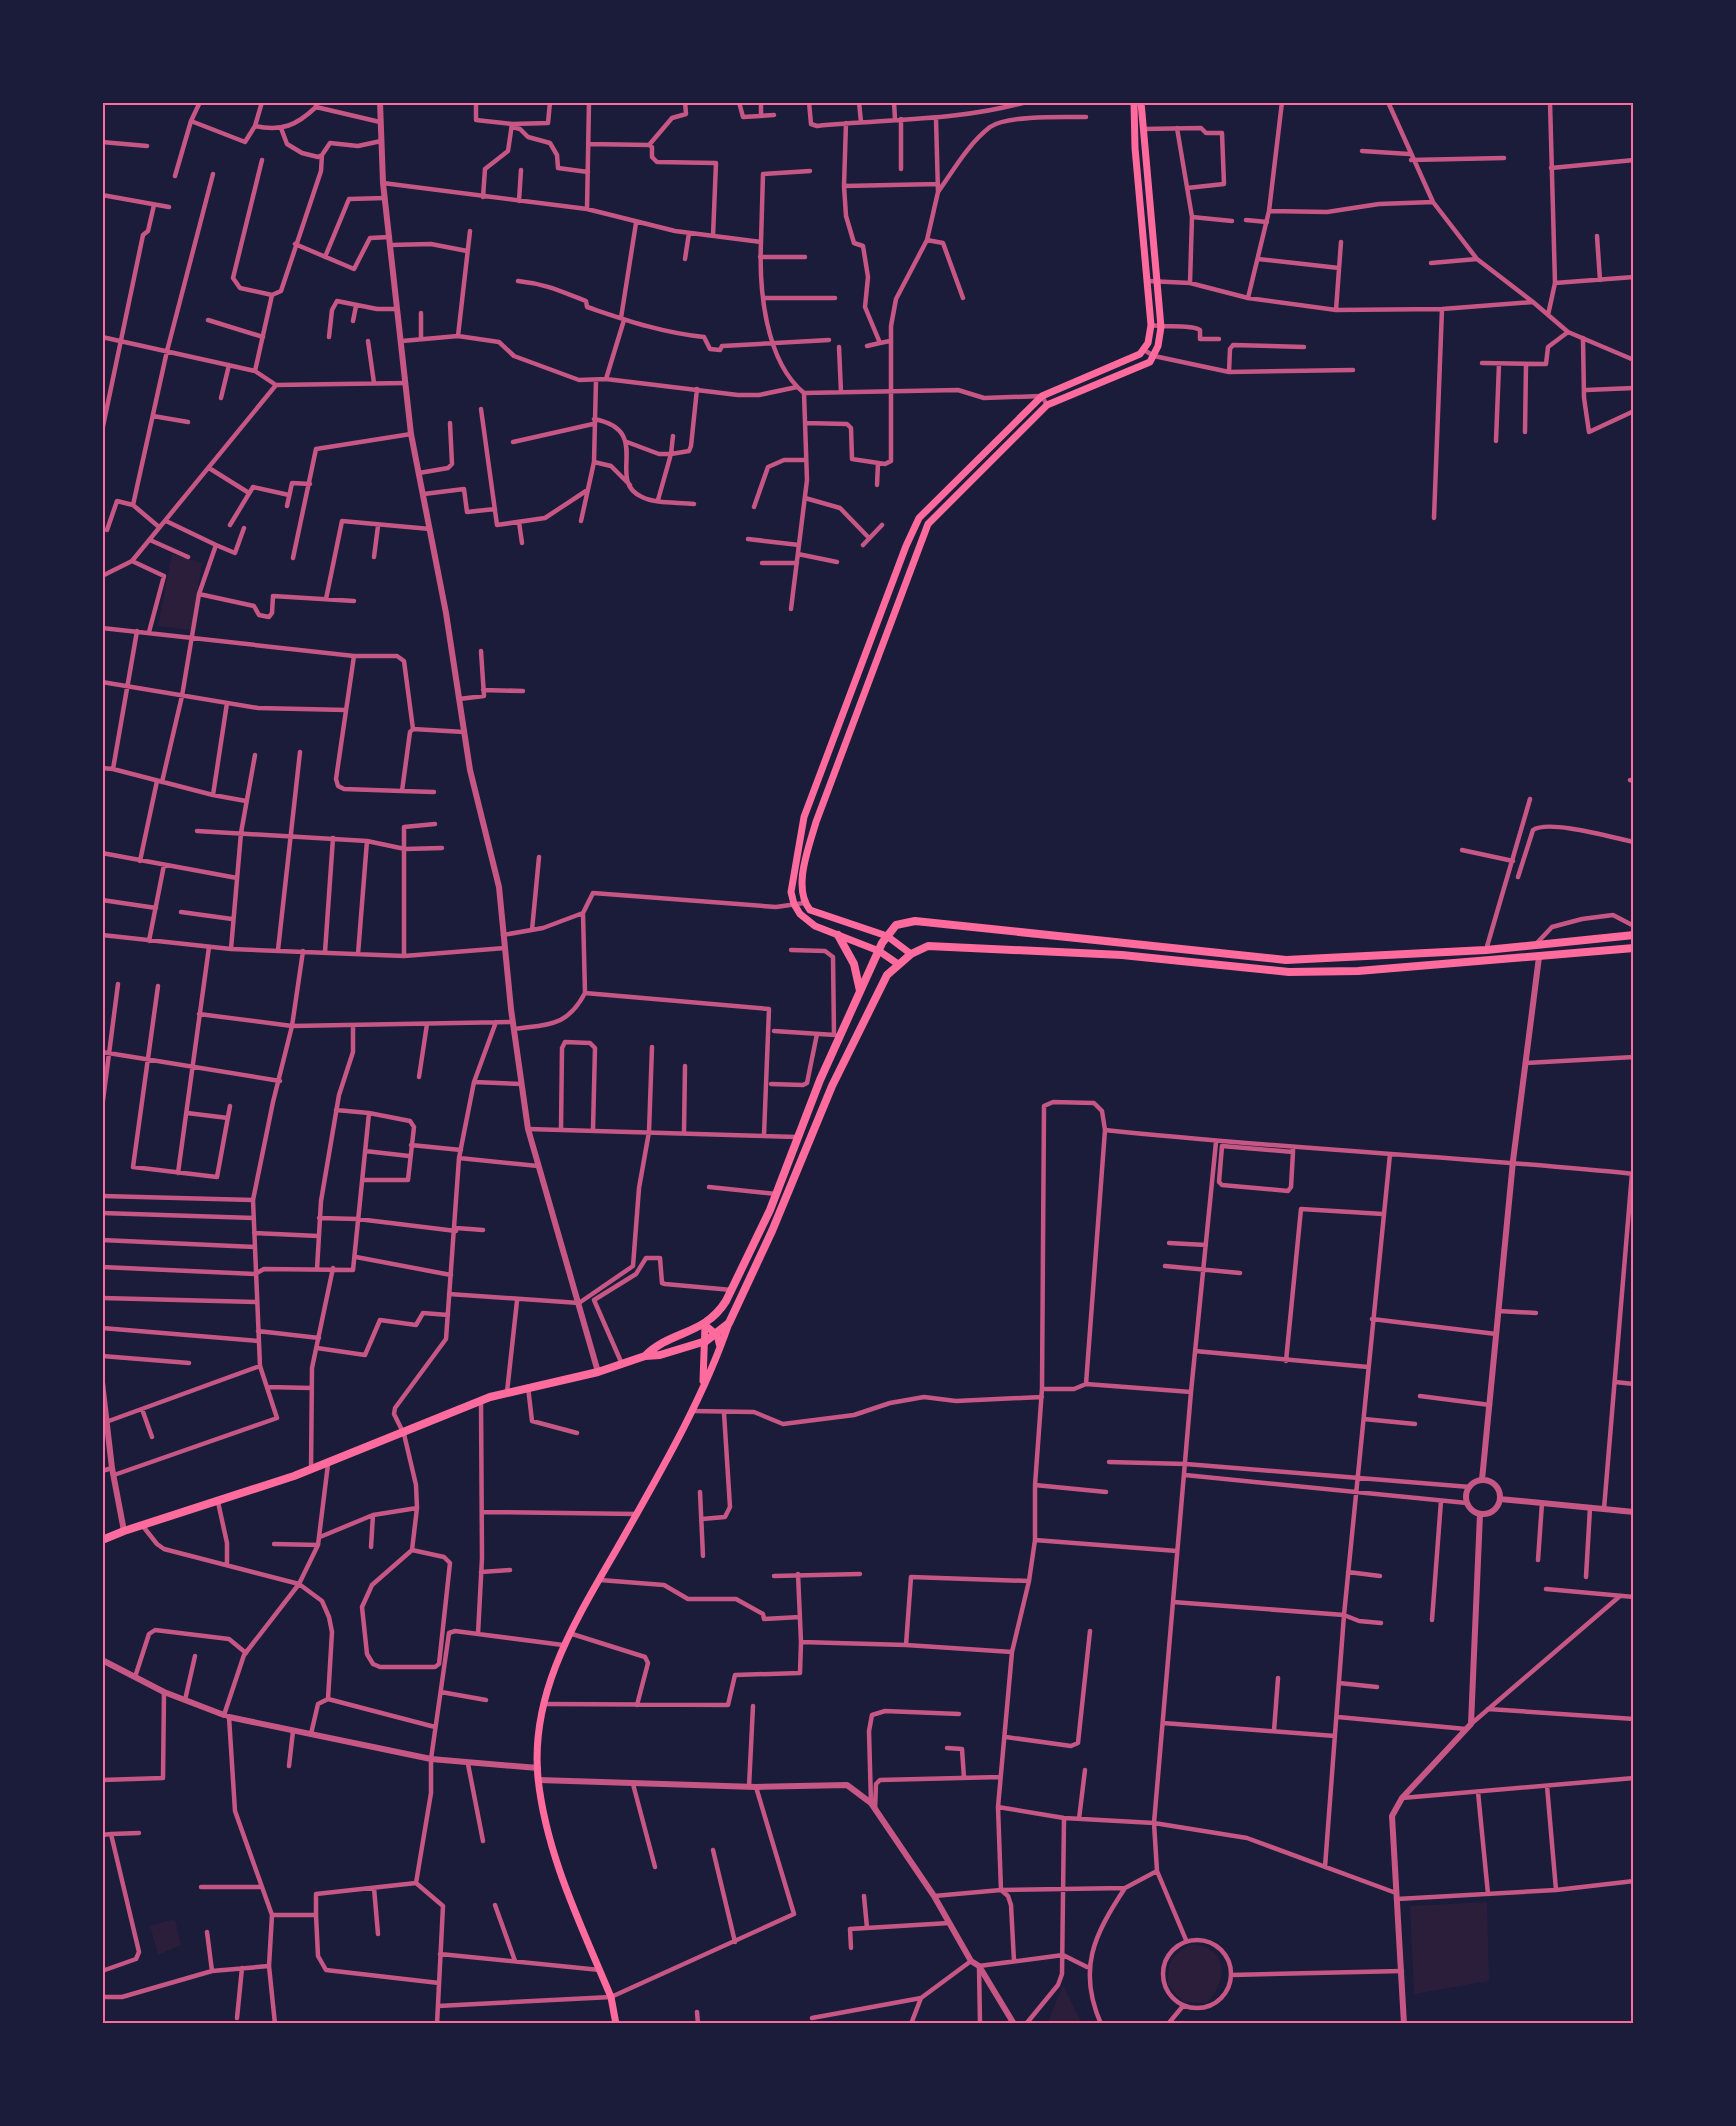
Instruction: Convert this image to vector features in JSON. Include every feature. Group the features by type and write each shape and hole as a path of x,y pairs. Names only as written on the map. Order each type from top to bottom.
{"main road":[{"path":"898,964 879,951 815,926 800,914 791,892 801,830 919,518 1042,396 1144,350 1151,325 1135,148 1134,102"},
{"path":"911,954 885,939 810,910 804,903 801,892 813,834 928,524 1047,405 1150,362 1154,356 1161,327 1141,102"},
{"path":"801,830 813,834"},
{"path":"645,1356 657,1344 705,1325 718,1314 732,1290 776,1194 837,1036 885,939 896,925 915,921 1263,958 1370,957 1486,950 1634,935"},
{"path":"838,935 852,960 860,993"},
{"path":"616,2024 611,1997 549,1840 538,1768 544,1704 569,1633 637,1514 692,1411 729,1323 772,1231 832,1086 887,975 911,954 928,946 1122,955 1289,972 1358,971 1634,948"},
{"path":"718,1314 719,1324 729,1323"},
{"path":"102,1540 328,1464 507,1392 598,1372 645,1356 660,1355 706,1341 717,1335 729,1323"},
{"path":"705,1325 717,1335 720,1349"},
{"path":"702,1387 705,1325"}],"street":[{"path":"175,176 191,121 200,102"},
{"path":"191,121 242,142 248,140 262,102"},
{"path":"380,102 383,183 411,434 424,494 470,770 499,886 513,1025 528,1129 598,1372"},
{"path":"477,102 476,120 512,125 548,123 550,102"},
{"path":"587,209 589,102"},
{"path":"649,145 672,118 686,114 685,102"},
{"path":"739,102 743,117 774,115"},
{"path":"760,102 761,116"},
{"path":"809,102 811,124 814,126 898,119 936,119 1026,102"},
{"path":"860,102 861,122"},
{"path":"894,102 898,119 901,169"},
{"path":"1248,298 1269,211 1282,102"},
{"path":"1388,102 1410,157 1433,202 1477,259 1568,332 1634,360 1634,343"},
{"path":"1548,315 1555,283 1550,102"},
{"path":"255,126 281,128 295,125 316,105 380,122"},
{"path":"1003,108 1005,122"},
{"path":"938,192 969,149 991,126 1005,122 1086,117"},
{"path":"805,423 848,424 851,428 852,459 888,464 891,460 890,341 896,299 927,240 938,192 936,119"},
{"path":"846,123 844,186 846,216 854,243 863,246 868,277 865,307 880,342"},
{"path":"512,125 528,137 550,143 556,155 558,168 588,172"},
{"path":"483,197 485,169 508,151 512,125"},
{"path":"281,128 286,144 292,149 318,157 322,155"},
{"path":"1177,128 1192,217 1190,283"},
{"path":"1143,129 1201,128 1206,134 1222,133 1224,184 1187,188"},
{"path":"262,160 233,278 240,288 272,295 281,291 321,171 322,155 330,143 358,146 381,141"},
{"path":"102,142 147,146"},
{"path":"588,144 649,145"},
{"path":"649,145 652,147 652,157 657,162 717,164 713,236"},
{"path":"1362,151 1410,157 1504,158"},
{"path":"1551,168 1634,160"},
{"path":"519,201 521,170"},
{"path":"810,171 763,174 760,257 764,298 772,345 797,387 804,393 958,390 984,398 1042,396 1047,405"},
{"path":"133,505 167,351 213,174"},
{"path":"383,183 587,209 636,223 689,233 761,242"},
{"path":"844,186 938,184"},
{"path":"102,195 169,207"},
{"path":"325,257 349,199 385,198"},
{"path":"1269,211 1327,212 1378,204 1433,202"},
{"path":"102,431 123,341 143,235 149,229 154,205"},
{"path":"1192,217 1232,221"},
{"path":"1246,220 1267,222"},
{"path":"606,379 623,319 636,223"},
{"path":"458,336 470,231"},
{"path":"686,259 689,233"},
{"path":"1597,236 1600,280"},
{"path":"295,244 354,269 370,238 390,237"},
{"path":"927,240 943,243 963,298"},
{"path":"1336,310 1341,242"},
{"path":"390,245 430,244 467,251"},
{"path":"760,257 805,257"},
{"path":"1258,259 1339,268"},
{"path":"1431,263 1477,259"},
{"path":"1555,283 1634,277"},
{"path":"518,281 546,284 586,301 587,307 670,334 704,337 711,349 720,350 722,346 772,345 829,340"},
{"path":"1148,281 1190,283 1248,298 1336,310 1442,309 1533,302"},
{"path":"255,371 272,295"},
{"path":"764,298 835,298"},
{"path":"329,337 335,302 397,309"},
{"path":"353,321 356,306"},
{"path":"1434,518 1442,309"},
{"path":"421,313 421,339"},
{"path":"208,320 264,337"},
{"path":"1151,325 1196,327 1200,330 1200,339 1219,339"},
{"path":"1482,363 1546,364 1548,347 1568,332"},
{"path":"402,341 458,336 499,342 514,356 559,375 579,380 606,379 759,395 797,387"},
{"path":"102,337 255,371 276,385 406,383"},
{"path":"1583,338 1589,432 1634,411"},
{"path":"368,341 374,383"},
{"path":"867,346 890,341"},
{"path":"1229,372 1230,350 1233,345 1304,347"},
{"path":"839,347 841,392"},
{"path":"1144,350 1154,356 1229,372 1353,370"},
{"path":"1496,441 1499,364"},
{"path":"1525,432 1526,364"},
{"path":"221,398 229,365"},
{"path":"581,521 594,462 593,422 596,380"},
{"path":"102,576 132,561 276,385"},
{"path":"1586,390 1634,388"},
{"path":"627,442 659,454 689,451 697,390"},
{"path":"791,609 805,498 804,393"},
{"path":"481,409 497,525 545,518 586,491"},
{"path":"153,416 188,422"},
{"path":"513,442 593,422 605,422 623,433 627,442 626,468 630,486"},
{"path":"419,473 452,464 450,423"},
{"path":"293,558 310,484 313,455 319,447 411,434"},
{"path":"658,500 671,454 673,436"},
{"path":"754,507 768,467 784,460 806,460"},
{"path":"594,462 611,466 643,498 694,504"},
{"path":"877,485 878,463"},
{"path":"209,468 249,493"},
{"path":"287,506 293,482 310,484"},
{"path":"230,525 255,486 290,495"},
{"path":"424,494 464,489 467,512 495,509"},
{"path":"805,498 840,508 869,538"},
{"path":"107,530 117,501 133,505 159,527"},
{"path":"166,520 235,553 243,528"},
{"path":"326,599 342,521 430,529"},
{"path":"519,522 522,543"},
{"path":"863,545 882,525"},
{"path":"374,557 378,526"},
{"path":"748,539 799,545"},
{"path":"150,540 188,557"},
{"path":"140,861 182,696 199,594 216,545"},
{"path":"798,554 837,562"},
{"path":"132,561 164,576 149,632"},
{"path":"762,563 797,563"},
{"path":"199,594 254,606 259,615 269,617 272,612 273,596 354,602"},
{"path":"102,628 354,656 402,658 413,729 408,736 402,790"},
{"path":"113,769 137,631"},
{"path":"459,699 484,696 481,651"},
{"path":"354,656 336,779 338,786 344,789 434,792"},
{"path":"102,682 258,708 346,710"},
{"path":"483,690 523,691"},
{"path":"213,795 227,703"},
{"path":"413,729 464,732"},
{"path":"278,950 300,752"},
{"path":"231,949 241,833 255,755"},
{"path":"102,770 113,769 213,795 246,801"},
{"path":"1486,950 1530,799"},
{"path":"404,956 405,826 435,824"},
{"path":"1518,877 1533,830 1538,827 1568,829 1634,842"},
{"path":"197,831 333,838 367,841 405,849 442,848"},
{"path":"325,952 333,838"},
{"path":"358,954 367,841"},
{"path":"1462,850 1513,861"},
{"path":"102,853 237,878"},
{"path":"532,930 539,857"},
{"path":"149,941 164,865"},
{"path":"199,1014 292,1026 556,1023 576,1010 585,993 583,914 592,893 776,907 804,903"},
{"path":"102,900 156,908"},
{"path":"181,912 232,919"},
{"path":"504,935 532,930 583,914"},
{"path":"1535,945 1552,927 1582,919 1613,915 1634,927"},
{"path":"102,935 231,949 404,956 505,948"},
{"path":"178,1173 209,947"},
{"path":"774,1031 837,1036 833,957 825,951 791,950"},
{"path":"102,1471 113,1472 277,1418 260,1366 253,1200 273,1102 280,1082 292,1026 303,951"},
{"path":"1482,1480 1513,1161 1539,957"},
{"path":"102,1108 118,984"},
{"path":"158,986 150,1061 133,1167 217,1177 230,1106"},
{"path":"585,993 770,1009 764,1136"},
{"path":"412,1550 444,1557 450,1563 439,1664 435,1667 380,1667 373,1664 367,1654 362,1607 372,1585 412,1550 417,1508 416,1485 404,1434 394,1414 395,1408 446,1339 448,1294 456,1230 459,1158 474,1082 496,1022"},
{"path":"419,1077 427,1024"},
{"path":"317,1269 319,1218 336,1110 353,1052 353,1027"},
{"path":"771,1084 803,1085 807,1083 817,1034"},
{"path":"561,1129 562,1046 568,1042 590,1043 595,1048 593,1129"},
{"path":"448,1294 517,1301 579,1303 633,1266 639,1188 649,1132 652,1047"},
{"path":"102,1052 280,1082"},
{"path":"1526,1062 1634,1057"},
{"path":"684,1132 685,1066"},
{"path":"474,1082 521,1084"},
{"path":"1014,1961 1011,1905 1008,1896 1002,1890 998,1807 1012,1652 1029,1581 1035,1540 1035,1485 1042,1397 1044,1106 1053,1102 1094,1103 1102,1111 1105,1130 1086,1384"},
{"path":"336,1110 369,1113 410,1121 414,1127 406,1181 362,1180"},
{"path":"187,1113 228,1118"},
{"path":"102,1267 255,1274 264,1269 353,1270 369,1113"},
{"path":"528,1129 593,1129 797,1137"},
{"path":"1105,1130 1293,1150"},
{"path":"1186,1940 1157,1871 1154,1823 1191,1392 1216,1142"},
{"path":"411,1145 461,1150"},
{"path":"1293,1150 1291,1187 1288,1191 1222,1185 1219,1182 1222,1146 1513,1161 1633,1174 1604,1509"},
{"path":"365,1151 409,1156"},
{"path":"1325,1867 1344,1615 1390,1154"},
{"path":"459,1158 538,1166"},
{"path":"709,1187 776,1194"},
{"path":"102,1196 253,1200"},
{"path":"1286,1361 1301,1209 1383,1214"},
{"path":"102,1213 254,1218"},
{"path":"319,1218 358,1219 456,1230 483,1230"},
{"path":"254,1233 318,1236"},
{"path":"102,1240 255,1247"},
{"path":"1169,1243 1206,1245"},
{"path":"356,1257 451,1275"},
{"path":"622,1364 594,1300 636,1274 645,1258 660,1258 662,1280 665,1284 732,1290"},
{"path":"1164,1266 1240,1273"},
{"path":"310,1470 312,1368 333,1268"},
{"path":"102,1298 256,1302"},
{"path":"507,1392 517,1301"},
{"path":"1498,1311 1536,1313"},
{"path":"317,1348 365,1355 380,1320 416,1325 423,1313 448,1315"},
{"path":"1372,1319 1496,1334"},
{"path":"102,1328 258,1341"},
{"path":"258,1331 319,1338"},
{"path":"1195,1351 1368,1367"},
{"path":"102,1356 189,1363"},
{"path":"106,1422 260,1366"},
{"path":"102,1382 103,1413 124,1531"},
{"path":"1615,1382 1634,1384"},
{"path":"1042,1389 1074,1389 1086,1384 1191,1392"},
{"path":"267,1387 312,1388"},
{"path":"528,1387 532,1421 577,1433"},
{"path":"1420,1396 1490,1405"},
{"path":"692,1411 754,1412 786,1424 854,1415 890,1403 924,1397 956,1401 1042,1397"},
{"path":"478,1634 482,1512 481,1401"},
{"path":"142,1409 152,1437"},
{"path":"702,1519 725,1516 730,1507 724,1413"},
{"path":"1364,1419 1415,1424"},
{"path":"1109,1462 1186,1464 1470,1487"},
{"path":"275,2024 269,1966 272,1914 236,1811 226,1716 246,1653 300,1584 318,1545 328,1464"},
{"path":"1185,1476 1467,1503"},
{"path":"1482,1480 1470,1487 1466,1495 1471,1509 1480,1514 1490,1513 1500,1499"},
{"path":"1482,1480 1495,1486 1500,1499"},
{"path":"1035,1485 1106,1492"},
{"path":"700,1492 703,1556"},
{"path":"1500,1499 1634,1512"},
{"path":"1432,1620 1441,1501"},
{"path":"218,1502 227,1543 227,1565"},
{"path":"1538,1560 1542,1503"},
{"path":"320,1537 373,1515 417,1508"},
{"path":"1586,1577 1590,1508"},
{"path":"482,1512 637,1514"},
{"path":"1471,1724 1480,1514"},
{"path":"371,1546 373,1515"},
{"path":"142,1525 157,1544 164,1548 300,1584 322,1601 332,1632 328,1699"},
{"path":"1035,1540 1178,1551"},
{"path":"274,1544 318,1545"},
{"path":"481,1572 510,1570"},
{"path":"1348,1572 1380,1576"},
{"path":"544,1704 728,1705 735,1675 800,1673 798,1574"},
{"path":"774,1576 860,1574"},
{"path":"906,1645 911,1576 1029,1581"},
{"path":"600,1580 664,1585 688,1599 736,1599 763,1614 764,1619 800,1617"},
{"path":"1546,1589 1634,1597"},
{"path":"1404,2024 1392,1816 1402,1798 1471,1724 1620,1596"},
{"path":"1173,1602 1344,1615 1359,1621 1381,1623"},
{"path":"135,1677 149,1634 155,1630 229,1639 246,1653"},
{"path":"443,1632 456,1631 563,1645"},
{"path":"1006,1737 1071,1746 1078,1743 1090,1631"},
{"path":"416,1883 431,1793 431,1759 449,1633"},
{"path":"569,1633 645,1657 648,1663 637,1705"},
{"path":"801,1642 906,1645 1012,1652"},
{"path":"185,1700 195,1656"},
{"path":"102,1660 164,1692 226,1716 431,1759 468,1764 538,1768"},
{"path":"1274,1731 1278,1678"},
{"path":"1339,1683 1377,1687"},
{"path":"102,1780 163,1778 164,1692"},
{"path":"441,1692 486,1700"},
{"path":"311,1734 318,1704 328,1699 435,1727"},
{"path":"438,2006 611,1997 794,1914 753,1787 753,1706"},
{"path":"1488,1709 1634,1719"},
{"path":"873,1807 869,1731 872,1715 885,1711 959,1714"},
{"path":"1338,1717 1466,1729"},
{"path":"1163,1723 1335,1736"},
{"path":"289,1766 293,1731"},
{"path":"947,1748 963,1750 964,1778"},
{"path":"468,1764 483,1841"},
{"path":"1079,1819 1085,1770"},
{"path":"873,1807 877,1781 1000,1777"},
{"path":"1402,1798 1634,1778"},
{"path":"539,1780 753,1787 847,1785 873,1807 934,1896 970,1961 979,1966 1014,2024"},
{"path":"633,1784 655,1867"},
{"path":"1547,1786 1556,1890"},
{"path":"1478,1792 1488,1894"},
{"path":"998,1807 1064,1818 1154,1823 1247,1838 1397,1896 1556,1890 1634,1881"},
{"path":"1026,2024 1058,1985 1062,1974 1064,1818"},
{"path":"102,1835 139,1833"},
{"path":"102,1971 136,1959 139,1952 111,1834"},
{"path":"713,1850 735,1942"},
{"path":"934,1896 1002,1890 1064,1891 1125,1888 1157,1871"},
{"path":"437,2024 443,1906 416,1883 316,1894 318,1956 326,1970 439,1983"},
{"path":"201,1887 262,1887"},
{"path":"374,1888 378,1934"},
{"path":"1101,2024 1088,1968 1104,1920 1125,1888"},
{"path":"864,1896 867,1928"},
{"path":"495,1905 515,1961"},
{"path":"272,1914 316,1915"},
{"path":"851,1947 850,1929 949,1923"},
{"path":"207,1932 212,1971"},
{"path":"1198,1939 1216,1944 1225,1953 1232,1975 1229,1987 1220,2000 1203,2008 1183,2006 1173,1999 1165,1987 1162,1975 1165,1960 1171,1950 1186,1940 1198,1939"},
{"path":"440,1954 600,1970"},
{"path":"979,1966 1063,1955 1088,1968"},
{"path":"812,2018 921,1998 970,1961"},
{"path":"102,1997 122,1997 212,1971 269,1966"},
{"path":"979,1966 980,2024"},
{"path":"237,2018 242,1968"},
{"path":"1232,1975 1402,1971"},
{"path":"911,2024 921,1998"},
{"path":"1168,2024 1183,2006"},
{"path":"697,2012 698,2024"}],"shaded area":[{"path":"172,554 202,563 191,630 158,626"},
{"path":"1487,1902 1489,1981 1414,1994 1410,1906"},
{"path":"175,1919 181,1945 158,1955 150,1926"},
{"path":"1193,1944 1213,1952 1221,1966 1219,1984 1207,2003 1183,2002 1168,1985 1170,1965 1175,1955"},
{"path":"1063,1985 1082,2024 1047,2024"}]}
